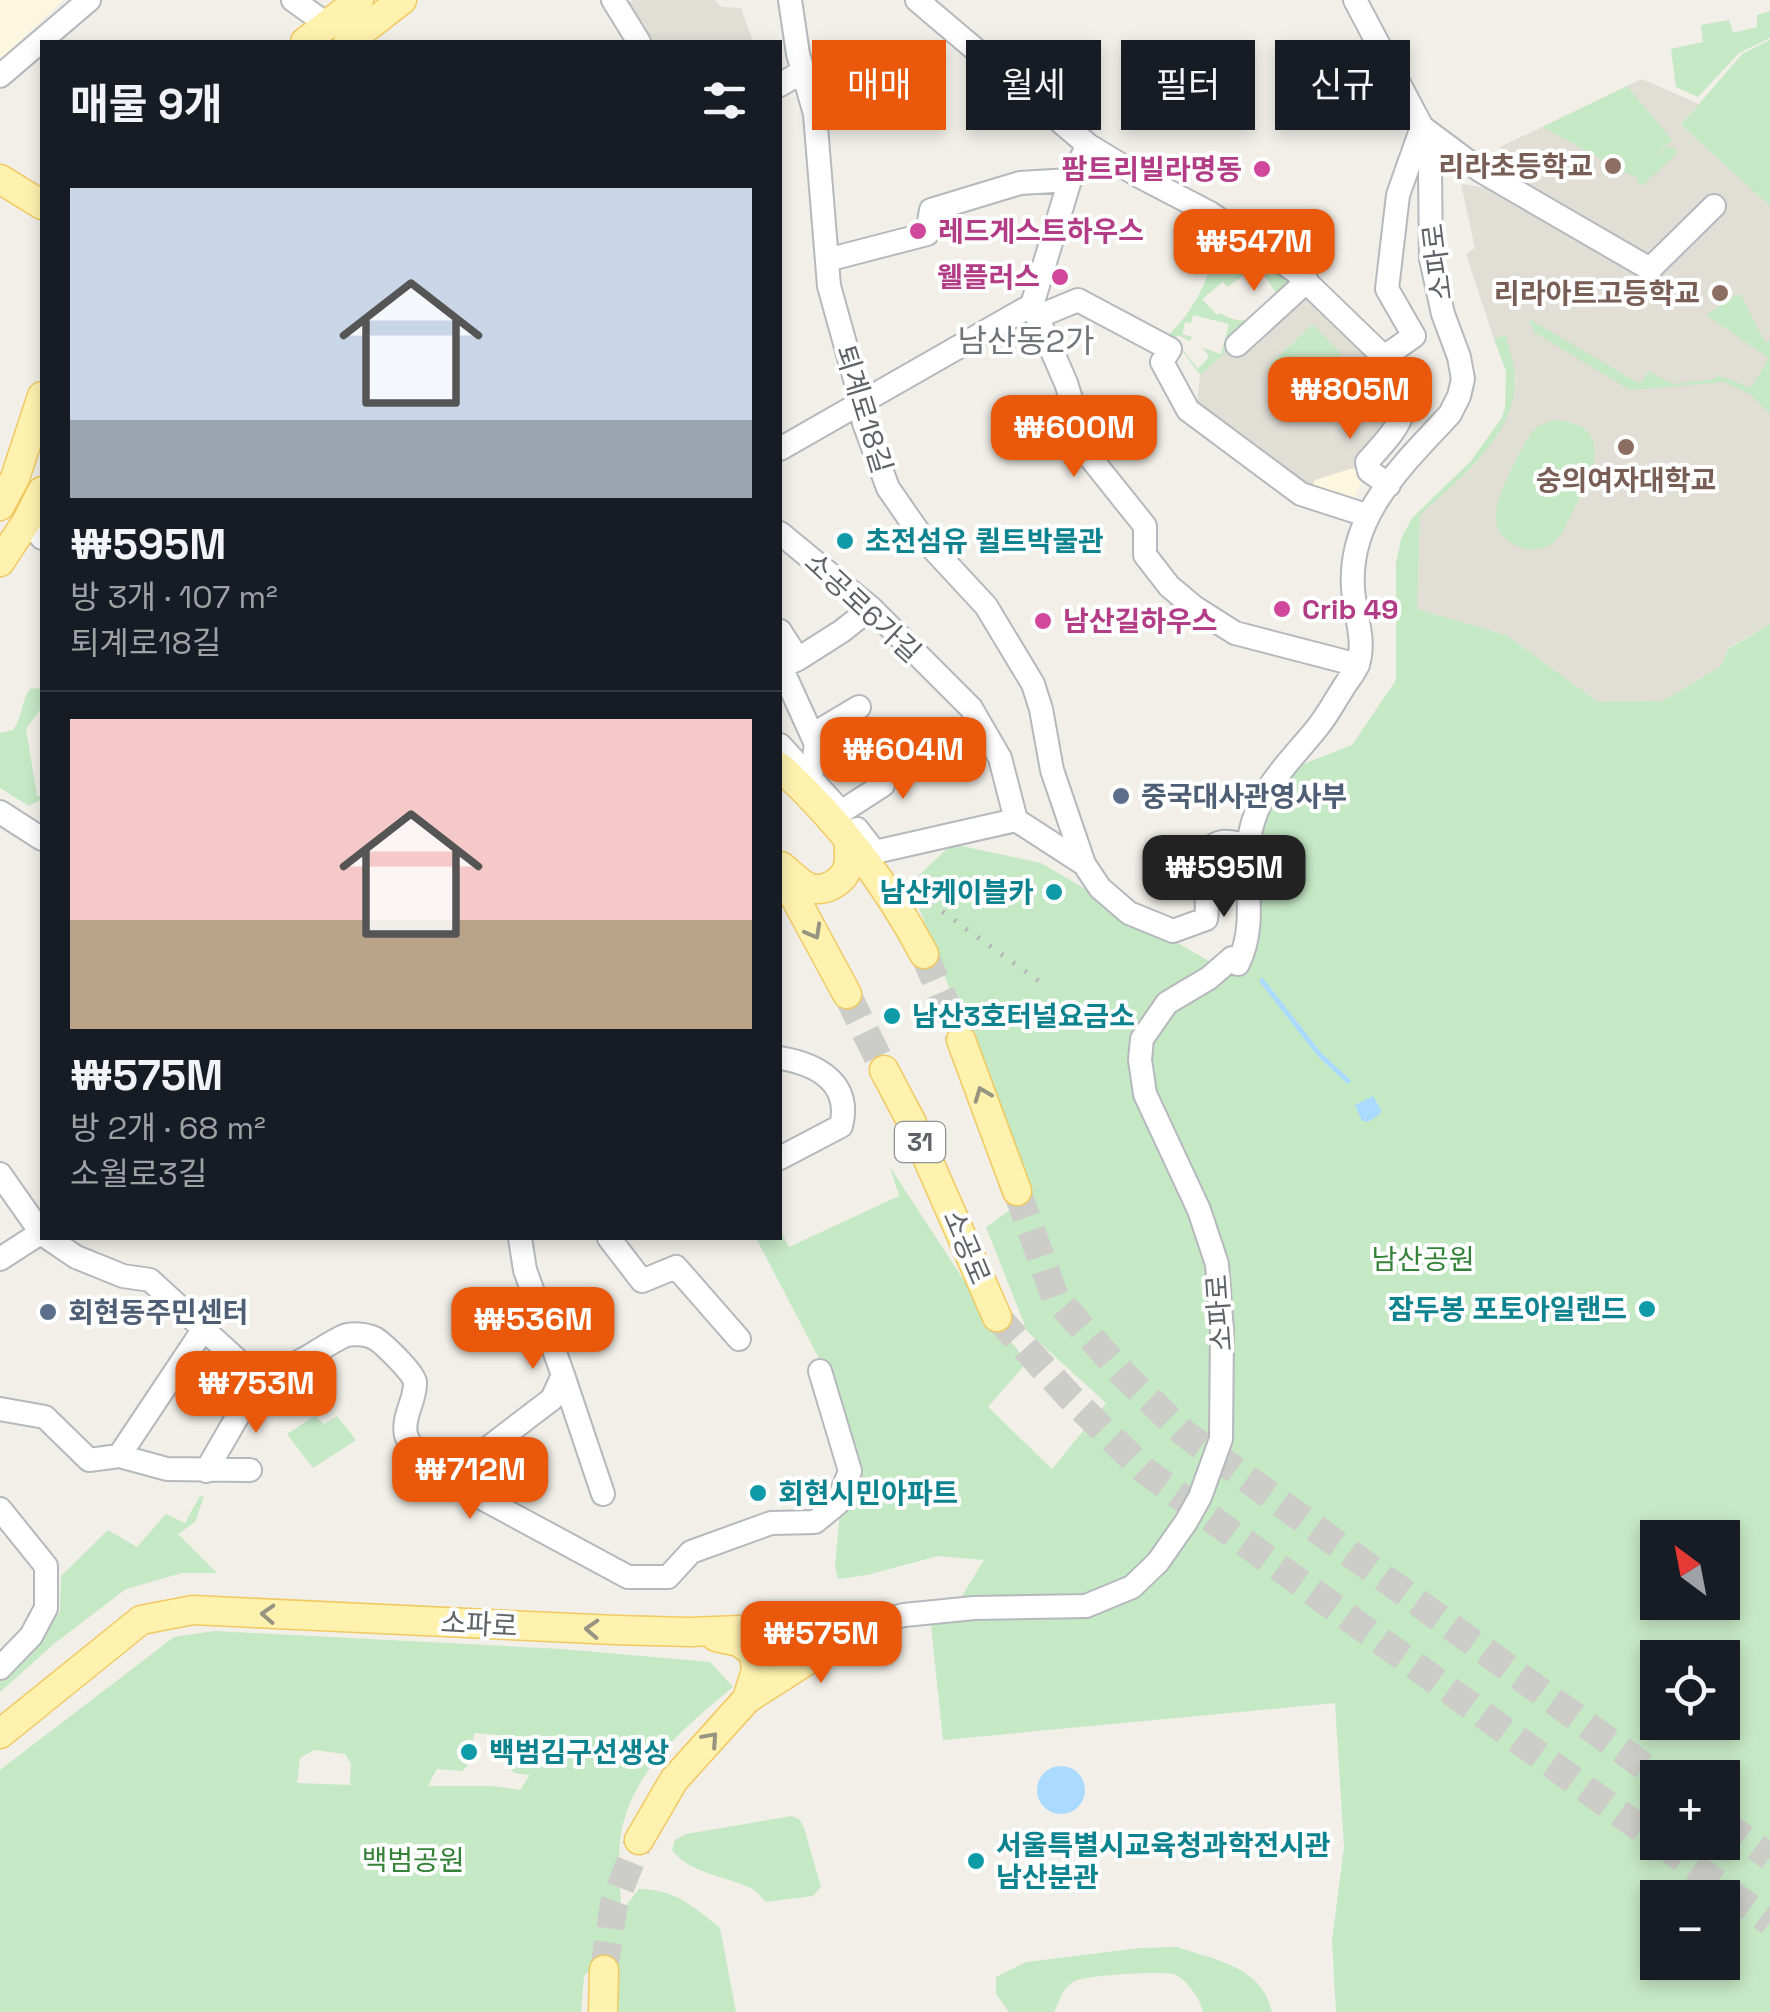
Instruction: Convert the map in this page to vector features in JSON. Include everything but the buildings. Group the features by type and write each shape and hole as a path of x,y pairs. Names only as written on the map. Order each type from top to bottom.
{"main road":[{"path":"344,38 359,0"},
{"path":"344,38 402,0"},
{"path":"0,506 15,478 40,402"},
{"path":"0,562 35,530 40,502"},
{"path":"782,769 806,790 849,841 908,922 924,954"},
{"path":"782,869 808,888 836,884 848,866 849,841"},
{"path":"782,872 847,994"},
{"path":"960,1040 1018,1190"},
{"name":"소공로","path":"884,1070 911,1121 997,1318"},
{"name":"소파로","path":"0,1734 141,1620 193,1610 690,1632 864,1624"},
{"path":"639,1840 674,1780 748,1698 864,1624"},
{"path":"690,1632 739,1642 754,1654 756,1670 748,1698"},
{"path":"603,2012 604,1970"}],"street":[{"path":"42,40 89,0"},
{"path":"293,0 344,38"},
{"path":"612,0 638,40"},
{"name":"퇴계로18길","path":"790,0 815,114 827,260 838,326 864,423 888,488 922,537 986,606 1033,684 1042,709 1052,770 1084,864 1100,888 1129,913 1172,931 1206,918 1209,899 1205,858 1210,848 1220,842 1248,845"},
{"path":"917,0 1088,144 1269,251 1307,281 1384,357 1400,385 1405,412 1399,426 1367,462 1369,471 1389,484"},
{"name":"소파로","path":"864,1624 904,1615 974,1608 1086,1606 1132,1587 1158,1562 1200,1497 1221,1439 1222,1331 1217,1264 1199,1210 1145,1094 1140,1060 1142,1038 1166,1004 1209,978 1232,958 1238,964 1245,950 1250,929 1248,845 1253,820 1276,775 1320,725 1358,665 1360,636 1352,576 1366,515 1450,414 1460,396 1462,379 1430,259 1430,169 1422,127 1354,0"},
{"path":"0,76 40,42"},
{"path":"782,84 803,71"},
{"path":"1384,357 1414,336 1387,289 1398,195 1422,127 1481,170 1650,269 1714,206"},
{"path":"1088,144 1070,180 1034,311 1066,383 1089,456 1144,526 1144,555 1169,586 1194,607 1236,633 1358,665"},
{"path":"827,260 927,234 932,210 1020,184 1070,180"},
{"path":"1236,345 1307,281"},
{"path":"782,448 859,401 1034,311 1078,300 1170,350 1162,362 1188,410 1301,494 1366,515"},
{"name":"소공로6가길","path":"782,535 871,608 971,708 1000,758 1016,820"},
{"path":"782,667 842,632 871,608"},
{"path":"782,634 798,659"},
{"path":"782,669 816,744 811,776"},
{"path":"812,735 859,708"},
{"path":"841,812 882,785 884,744"},
{"path":"782,748 811,776 874,852 1016,820 1084,864"},
{"path":"0,812 40,837"},
{"path":"782,1058 810,1063 845,1102 841,1126 782,1157"},
{"path":"0,1174 40,1229"},
{"path":"0,1259 40,1236"},
{"path":"52,1240 76,1257 123,1276 150,1280 246,1368 262,1374 287,1368 349,1334 374,1338 411,1372 415,1383 406,1418 406,1437 441,1476 628,1577 668,1577 691,1552 772,1523 815,1522 836,1504 850,1471 820,1371"},
{"path":"520,1240 525,1270 603,1494"},
{"path":"611,1240 642,1281 676,1267 739,1339"},
{"path":"119,1456 202,1330"},
{"path":"206,1472 262,1374"},
{"path":"417,1453 459,1461 488,1448 552,1399 563,1376"},
{"path":"0,1409 45,1417 89,1460 119,1456 167,1469 250,1470"},
{"path":"0,1509 46,1566 46,1608 31,1636 0,1668"}],"shaded area":[{"path":"0,0 63,0 0,59"},
{"path":"633,0 715,0 721,7 741,8 752,40 638,40 619,10"},
{"name":"숭의여자대학교","path":"1642,79 1699,104 1681,125 1770,206 1770,624 1728,648 1721,666 1663,701 1598,702 1506,635 1417,609 1420,515 1476,463 1507,417 1516,380 1505,335 1494,339 1466,254 1475,248 1461,184 1492,189 1501,173 1500,147"},
{"path":"1307,281 1405,399 1364,477 1353,468 1315,480 1309,495 1196,413 1200,375"},
{"path":"1353,468 1364,477 1349,508 1309,495 1315,480"}],"green space":[{"path":"1770,11 1770,38 1739,53 1698,97 1676,87 1671,49 1703,42 1701,25 1729,20 1733,33 1757,27 1757,15"},
{"path":"1770,40 1770,206 1681,125 1742,54"},
{"path":"1627,86 1672,140 1643,169 1667,147 1676,149 1676,154 1643,185 1637,182 1638,174 1634,177 1543,127"},
{"path":"1261,246 1307,281 1200,375 1184,353 1162,341 1192,306 1211,264 1227,269 1231,258 1251,265","holes":["1257,265 1280,298 1260,314 1245,320 1217,315 1202,299 1223,282 1228,287","1193,315 1229,324 1221,354 1203,348 1209,357 1198,369 1182,349 1173,345 1178,335 1190,341 1192,337 1182,334 1185,322 1191,323"]},
{"path":"1740,293 1765,342 1770,341 1770,414 1750,394 1724,382 1630,390 1534,332 1529,319 1640,384 1649,371 1672,384 1715,379 1717,375 1751,388 1769,358 1706,315"},
{"path":"1313,324 1342,355 1299,395 1270,364"},
{"name":"남산공원","path":"1506,335 1515,376 1512,402 1505,422 1481,457 1420,515 1417,609 1506,635 1598,702 1663,701 1721,666 1728,649 1770,624 1770,2012 1336,2012 1332,1941 1344,1847 1335,1703 943,1740 931,1625 954,1609 984,1560 938,1556 838,1579 835,1565 840,1512 856,1475 824,1368 757,1240 782,1240 782,1233 789,1247 899,1196 890,1167 963,1279 1027,1362 988,1407 1052,1469 1106,1403 1027,1331 986,1227 1028,1197 910,884 952,844 1041,863 1219,967 1237,964 1247,855 1276,775 1352,745 1396,680 1396,563 1401,539 1412,518 1470,462 1505,408 1506,371 1494,339"},
{"path":"1556,420 1587,431 1593,441 1593,466 1558,538 1543,548 1524,548 1499,531 1496,509 1529,436"},
{"path":"40,688 40,710 26,729 40,800 29,806 0,788 0,733 13,730 30,689"},
{"path":"315,1416 324,1424 337,1416 356,1440 313,1468 287,1434"},
{"path":"200,1496 204,1497 195,1522 178,1534 217,1573 182,1573 126,1589 55,1643 0,1692 0,1682 27,1655 60,1611 61,1576 108,1530 137,1547 166,1514 185,1523"},
{"name":"백범공원","path":"215,1631 562,1649 710,1662 733,1687 680,1733 637,1789 621,1833 621,1912 639,1889 652,1890 683,1901 720,1928 736,2012 613,2012 593,1966 584,1976 581,2012 0,2012 0,1770 174,1637","holes":["474,1733 511,1736 511,1769 530,1775 520,1790 428,1786 437,1769 462,1771 466,1767","314,1750 345,1754 351,1764 350,1785 297,1783 300,1758"]},
{"path":"792,1816 804,1828 821,1887 813,1896 766,1902 754,1890 689,1865 672,1850 675,1840 686,1834"},
{"path":"1177,1947 1221,1961 1248,1975 1267,1997 1272,2012 1203,2012 1189,1986 1169,1974 1109,1975 1075,1981 1064,1991 1054,2012 1009,2012 996,1994 996,1977 1026,1962"}],"water":[{"path":"1373,1096 1380,1114 1368,1122 1362,1121 1355,1105"},
{"path":"1061,1766 1078,1773 1085,1790 1078,1807 1061,1814 1044,1807 1037,1790 1044,1773"}],"waterway":[{"path":"1262,981 1320,1055 1348,1081"}],"tunnel":[{"path":"924,954 961,1040"},
{"path":"847,994 884,1070"},
{"path":"1017,1191 1055,1297 1125,1376 1184,1433 1640,1764"},
{"path":"997,1317 1144,1470 1640,1828"},
{"path":"1740,1835 1770,1857"},
{"path":"604,1970 614,1904 639,1840"},
{"path":"1685,1860 1770,1922"}],"railway":[{"path":"907,886 1040,982"}],"place":[{"name":"리라초등학교","path":"1613,166"},
{"name":"팜트리빌라명동","path":"1262,169"},
{"name":"레드게스트하우스","path":"918,231"},
{"name":"웰플러스","path":"1060,277"},
{"name":"리라아트고등학교","path":"1720,293"},
{"name":"숭의여자대학교","path":"1626,447"},
{"name":"초전섬유 퀼트박물관","path":"845,541"},
{"name":"Crib 49","path":"1282,609"},
{"name":"남산길하우스","path":"1043,621"},
{"name":"중국대사관영사부","path":"1121,796"},
{"name":"남산케이블카","path":"1054,892"},
{"name":"남산3호터널요금소","path":"892,1016"},
{"name":"잠두봉 포토아일랜드","path":"1647,1309"},
{"name":"회현동주민센터","path":"48,1312"},
{"name":"회현시민아파트","path":"758,1493"},
{"name":"백범김구선생상","path":"469,1752"},
{"name":"서울특별시교육청과학전시관 남산분관","path":"976,1861"}],"district":[{"name":"남산동2가","path":"1026,341"}]}
